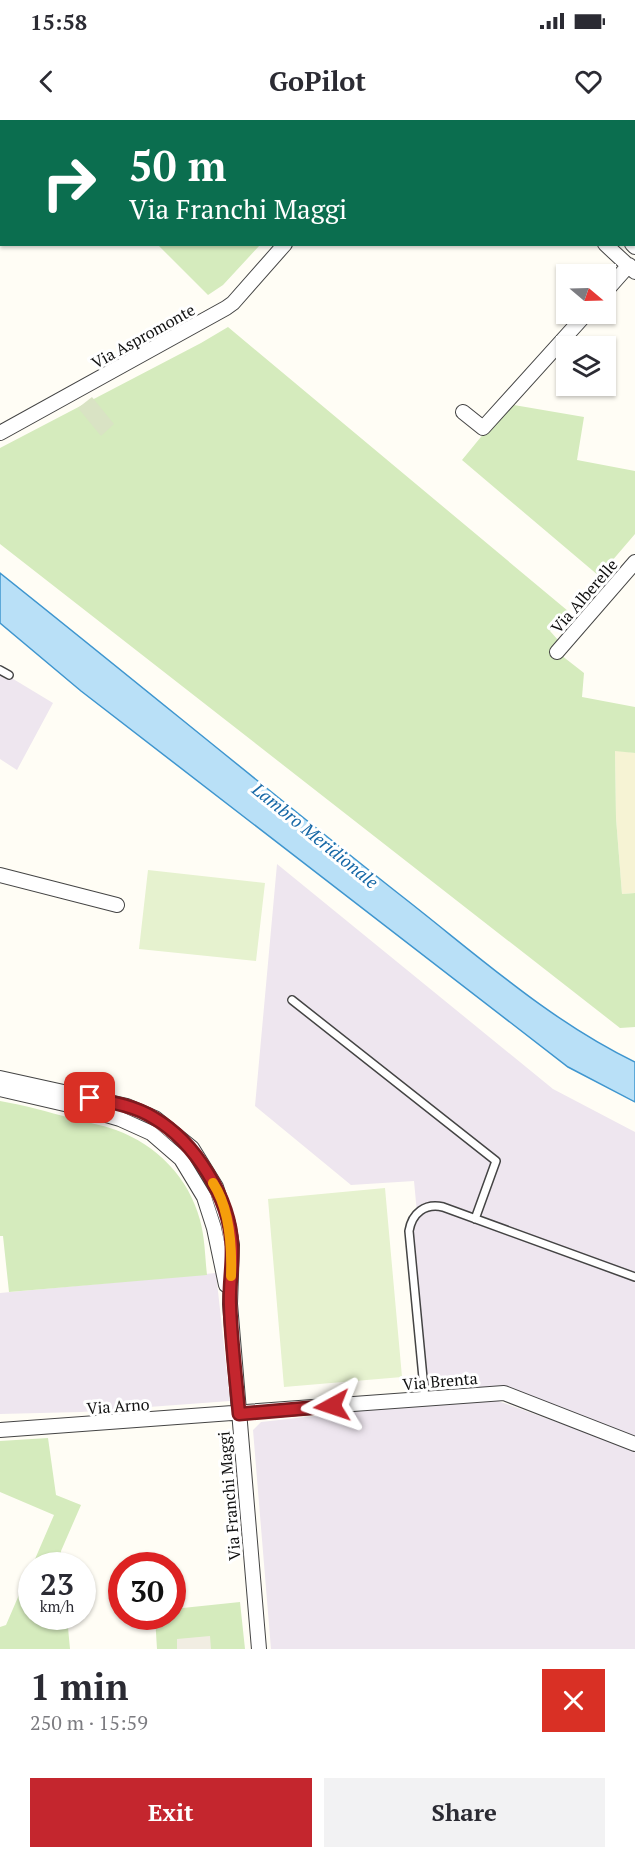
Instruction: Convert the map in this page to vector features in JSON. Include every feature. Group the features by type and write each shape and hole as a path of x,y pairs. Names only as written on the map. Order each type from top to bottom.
{"street":[{"name":"Via Aspromonte","path":"0,433 226,308 283,246"},
{"path":"607,246 632,268 616,282"},
{"path":"463,412 483,428 577,324"},
{"name":"Via Alberelle","path":"557,651 635,562"},
{"path":"0,875 117,905"},
{"name":"Via Franchi Maggi","path":"0,1078 127,1106 155,1118 192,1149 216,1187 228,1223 232,1245 230,1304 259,1649"},
{"name":"Via Franchi Maggi","path":"0,1089 120,1119 151,1133 181,1159 204,1197 214,1228 230,1304"},
{"name":"Via Brenta","path":"239,1414 504,1393 635,1444"},
{"name":"Via Arno","path":"0,1430 239,1414"}],"lane":[{"path":"0,670 9,675"},
{"path":"292,1000 496,1161 475,1219"},
{"path":"425,1399 409,1231 411,1221 424,1208 434,1205 635,1276"}],"shaded area":[{"path":"0,671 53,703 17,770 0,759"},
{"path":"615,750 635,753 635,893 622,894 616,818"},
{"path":"277,864 553,1089 635,1132 635,1444 504,1393 425,1399 409,1231 417,1213 414,1181 351,1185 255,1106"},
{"path":"216,1273 230,1401 81,1412 0,1414 0,1293"},
{"path":"498,1401 635,1450 635,1649 271,1649 253,1430 261,1422 423,1404"},
{"path":"210,1636 211,1649 177,1649 177,1639"}],"green space":[{"path":"159,246 259,246 223,285 208,295"},
{"path":"228,327 568,611 550,631 558,640 552,648 584,673 582,697 635,707 635,753 615,751 616,818 622,894 635,893 635,1027 620,1028 0,544 0,448"},
{"path":"92,397 114,424 101,436 78,408"},
{"path":"508,404 584,417 577,460 635,471 635,534 599,576 462,460"},
{"path":"148,870 265,883 256,961 139,949"},
{"path":"0,1101 116,1130 145,1144 158,1154 179,1177 195,1205 203,1234 207,1275 9,1292 3,1236 0,1236"},
{"path":"385,1188 402,1377 284,1387 268,1199"},
{"path":"48,1438 56,1495 81,1505 61,1552 38,1552 54,1515 0,1492 0,1441"},
{"path":"18,1597 18,1630 68,1630 70,1649 0,1649 0,1627 6,1625"},
{"path":"240,1602 245,1649 157,1649 156,1630 186,1630 186,1608"}],"water":[{"name":"Lambro Meridionale","path":"0,573 513,984 572,1026 635,1062 635,1102 568,1067 81,691 0,623"}],"slow traffic":[{"path":"213,1183 228,1223 232,1245 231,1276"}],"route":[{"path":"90,1098 127,1106 155,1118 192,1149 216,1187 228,1223 232,1245 230,1304 239,1414 332,1406"}]}
